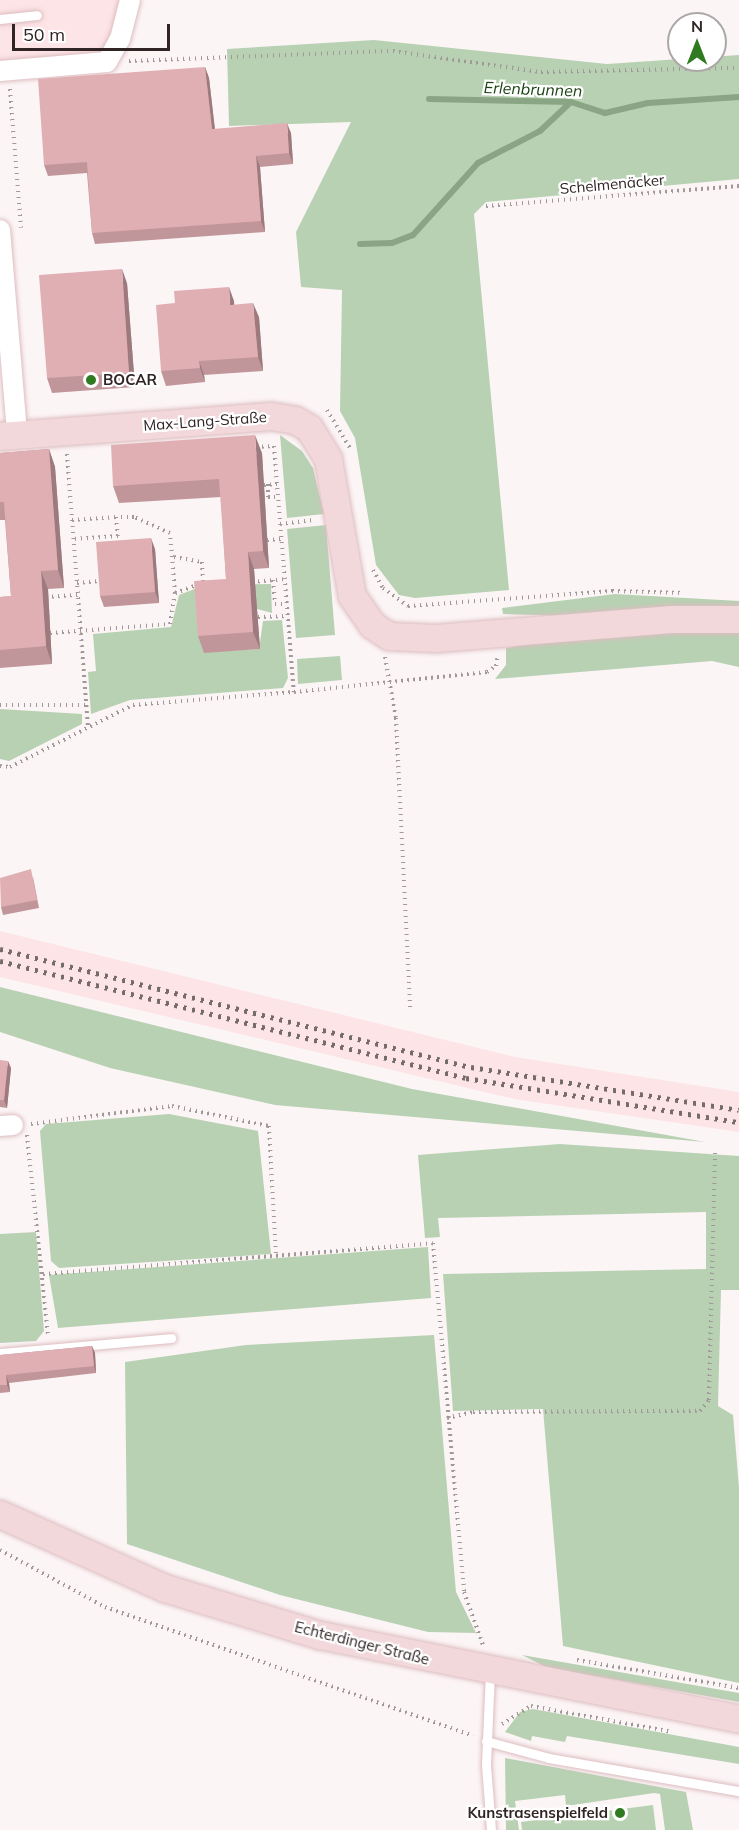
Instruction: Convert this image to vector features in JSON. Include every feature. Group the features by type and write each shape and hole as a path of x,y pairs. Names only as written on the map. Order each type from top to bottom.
{"main road":[{"name":"Max-Lang-Straße","path":"9,435 271,416 294,420 309,428 328,459 346,578 360,611 389,636 436,638 671,619 739,619"},
{"name":"Echterdinger Straße","path":"0,1514 165,1588 320,1635 490,1672 739,1719"}],"street":[{"path":"0,71 108,62 120,39 130,0"},
{"path":"0,230 9,435"}],"lane":[{"path":"0,19 37,15"},
{"path":"0,1353 171,1338"},
{"path":"490,1672 486,1741 491,1830"},
{"path":"486,1741 549,1758 739,1791"}],"path":[{"path":"108,62 393,51 541,72 739,68"},
{"name":"Schelmenäcker","path":"486,206 739,186"},
{"path":"251,447 274,446 294,692"},
{"path":"78,456 66,456 88,726"},
{"path":"277,484 266,485 268,497 278,497"},
{"path":"50,633 170,624 175,593 174,557 170,533 153,522 116,517 72,520"},
{"path":"73,539 118,536 116,517"},
{"path":"280,524 338,518"},
{"path":"267,540 281,539"},
{"path":"174,557 202,562 203,582"},
{"path":"238,583 285,579"},
{"path":"273,580 274,604 287,604"},
{"path":"77,583 102,581"},
{"path":"175,593 203,582 215,582"},
{"path":"408,606 612,591 692,593"},
{"path":"33,598 78,595"},
{"path":"258,617 288,616"},
{"path":"0,766 10,767 133,705 294,692 387,680 396,718 410,1009"},
{"path":"0,705 87,705"},
{"path":"47,1329 32,1151 23,1130 36,1120 172,1106 268,1126 276,1256"},
{"path":"447,1418 473,1412 700,1411 710,1400 715,1153"},
{"path":"43,1274 433,1243 464,1593 483,1644"},
{"path":"0,1550 105,1607 486,1741 512,1713 531,1706 682,1734"},
{"path":"472,1642 495,1646"},
{"path":"565,1658 739,1688"}],"shaded area":[{"path":"0,0 130,0 115,51 0,71"},
{"path":"0,931 515,1057 739,1092 739,1132 514,1099 0,977"}],"green space":[{"path":"374,40 607,64 667,60 667,72 727,72 727,56 739,55 739,179 486,202 474,214 509,590 415,598 399,595 376,565 355,438 340,411 342,290 301,287 296,232 351,122 229,126 227,49"},
{"path":"280,435 302,451 313,468 324,514 287,518"},
{"path":"326,525 335,635 296,638 287,529"},
{"path":"271,584 272,613 257,609 204,652 259,649 263,621 282,620 288,678 283,688 130,700 91,714 88,672 96,671 93,634 171,627 179,595 205,585"},
{"path":"615,594 739,601 739,607 572,616 503,614 502,608"},
{"path":"696,627 739,630 739,667 712,661 495,679 506,665 506,648 571,637"},
{"path":"340,656 342,680 298,684 297,659"},
{"path":"0,709 82,714 82,724 9,761 0,759"},
{"path":"0,987 412,1089 705,1142 275,1105 110,1068 0,1032"},
{"path":"169,1114 258,1131 271,1254 59,1268 51,1261 40,1131 46,1124"},
{"path":"560,1144 739,1156 739,1290 721,1290 718,1406 733,1415 739,1488 739,1683 563,1646 543,1409 453,1411 443,1274 706,1269 706,1212 438,1218 440,1237 425,1238 418,1155"},
{"path":"36,1232 44,1331 36,1341 0,1343 0,1234"},
{"path":"428,1247 431,1298 58,1328 49,1275"},
{"path":"434,1335 456,1592 476,1633 428,1632 280,1595 127,1544 125,1362 246,1345"},
{"path":"522,1655 739,1693 739,1702 546,1667"},
{"path":"533,1709 739,1747 739,1764 567,1736 565,1742 532,1736 531,1741 505,1732 520,1712"},
{"path":"505,1758 686,1792 693,1830 665,1830 660,1794 654,1793 566,1806 565,1795 515,1801 519,1830 506,1830"},
{"name":"Kunstrasenspielfeld","path":"653,1805 656,1830 522,1830 521,1822"}],"building":[{"path":"205,67 212,129 287,123 289,153 256,156 261,221 92,233 87,162 44,165 38,79"},
{"path":"122,269 129,373 47,378 39,275"},
{"path":"229,287 230,305 253,303 258,357 199,361 200,368 161,371 156,305 175,303 174,291"},
{"path":"255,435 263,551 248,552 253,632 198,636 194,581 226,579 219,479 113,486 111,445"},
{"path":"49,449 58,570 41,571 46,646 0,650 0,597 11,596 4,502 0,502 0,453"},
{"path":"151,538 155,592 100,596 96,542"},
{"path":"31,869 37,900 1,907 0,878"},
{"path":"0,1060 8,1061 4,1100 0,1100"},
{"path":"92,1346 94,1366 6,1375 7,1385 0,1385 0,1355"}],"waterway":[{"name":"Erlenbrunnen","path":"429,99 571,102 605,113 648,103 739,97"},
{"path":"360,244 392,243 413,235 478,163 540,131 571,102"}],"railway":[{"path":"0,949 471,1067 739,1110"},
{"path":"0,961 466,1078 739,1122"}],"place":[{"name":"BOCAR","path":"91,380"},
{"name":"Kunstrasenspielfeld","path":"620,1813"}]}
